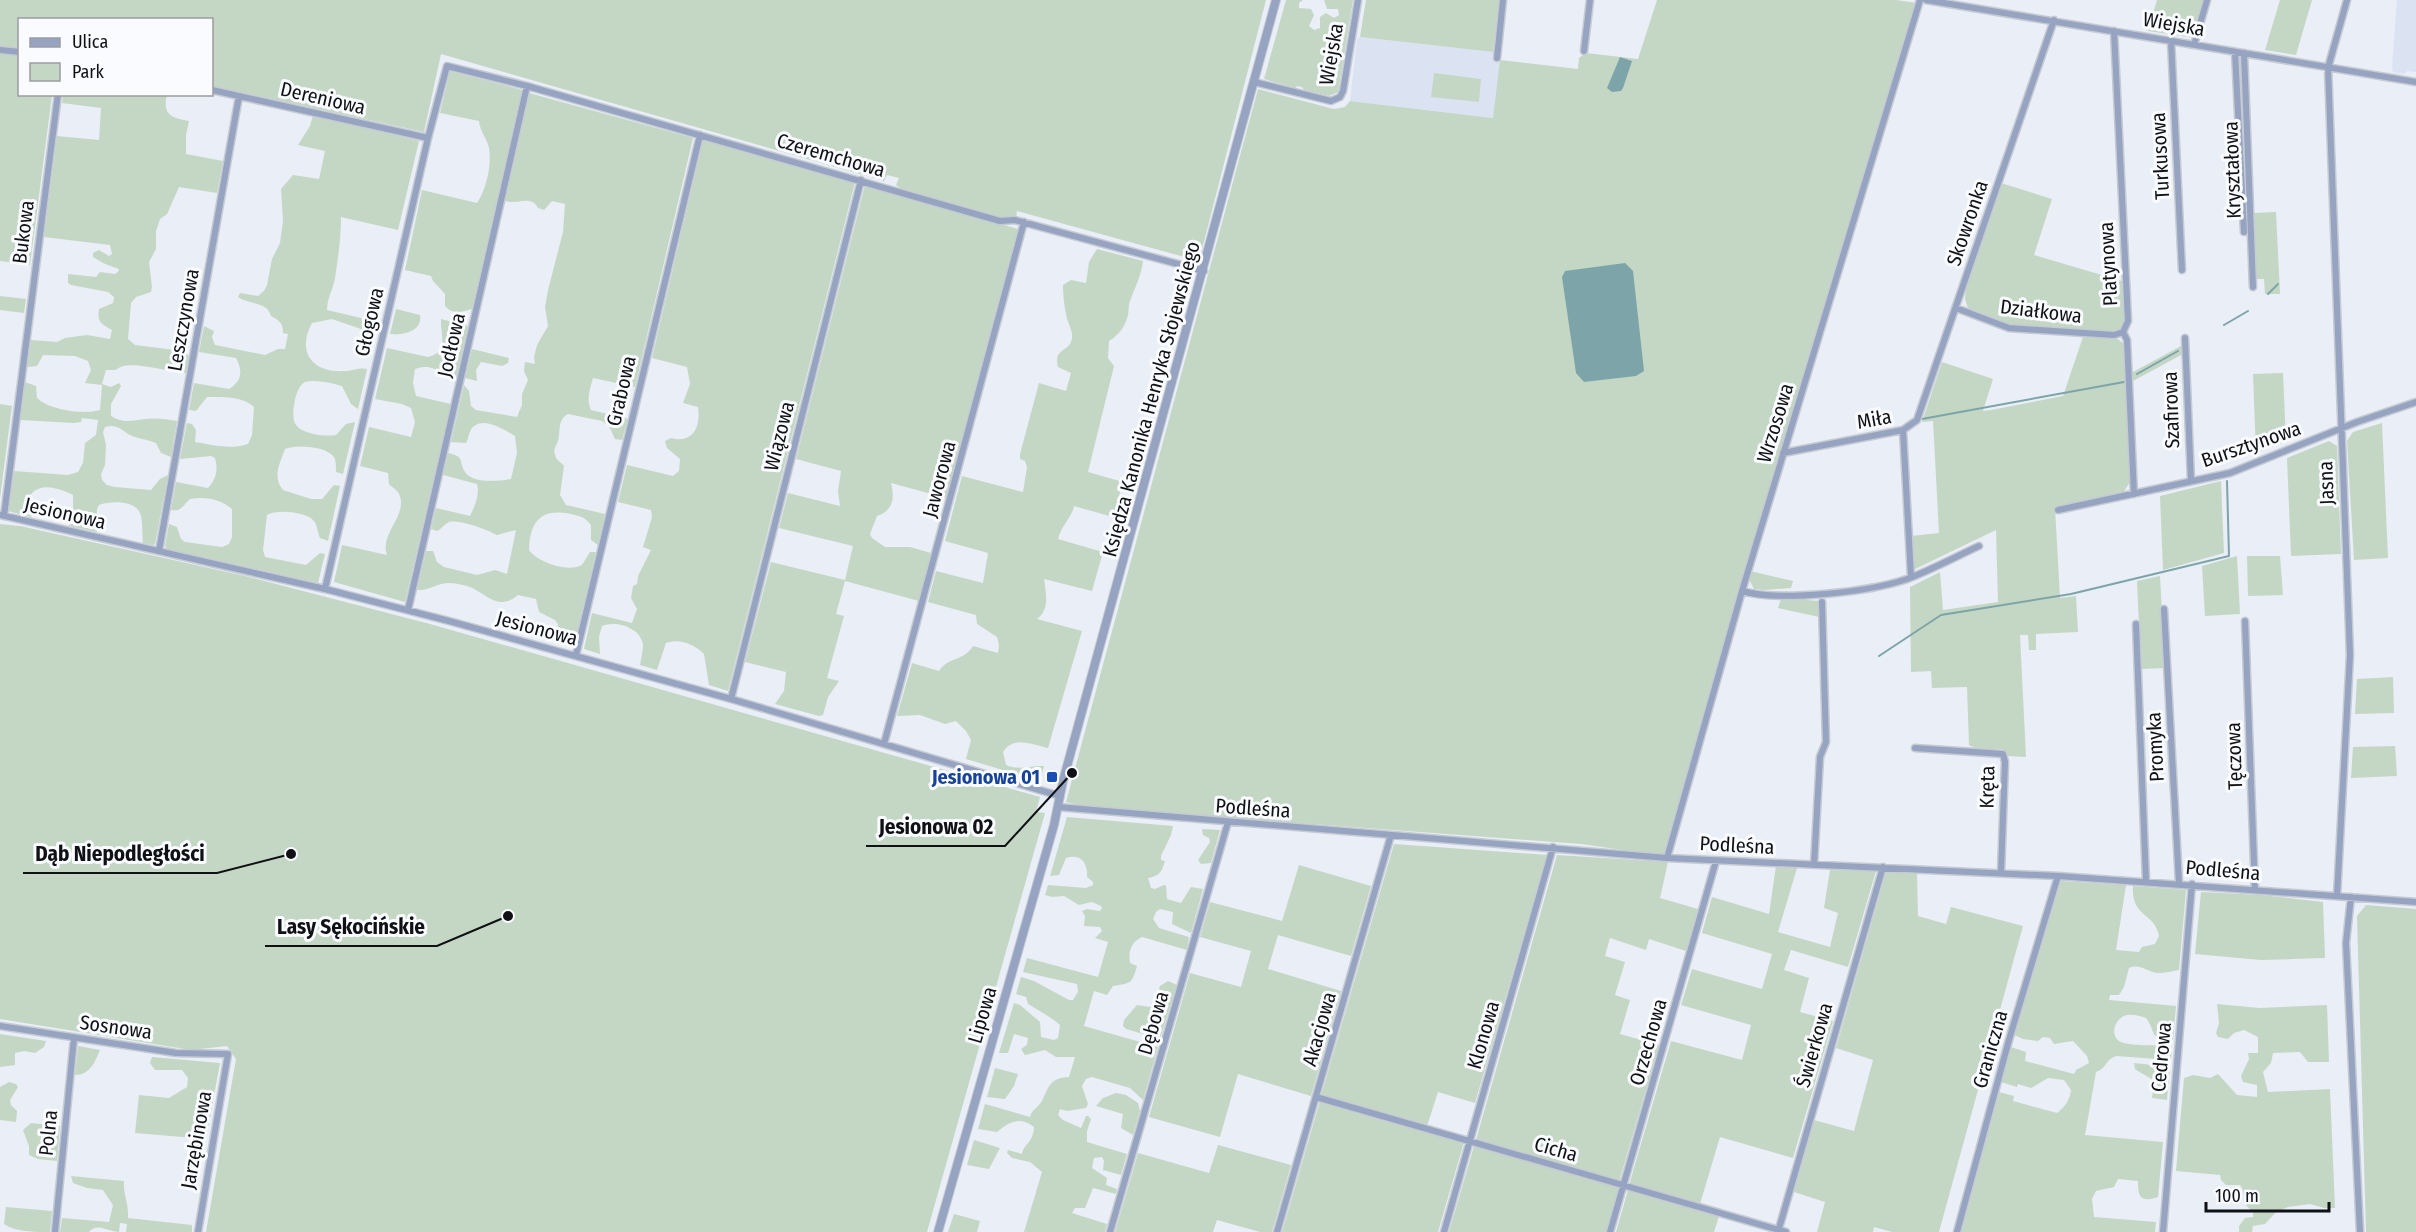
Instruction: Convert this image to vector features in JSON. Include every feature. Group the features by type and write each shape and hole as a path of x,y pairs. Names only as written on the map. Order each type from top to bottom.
{"street":[{"name":"Księdza Kanonika Henryka Słojewskiego","path":"1058,807 1276,0"},
{"name":"Wiejska","path":"1254,82 1331,101 1340,98 1358,0"},
{"path":"1497,58 1503,0"},
{"path":"1584,51 1590,0"},
{"name":"Wrzosowa","path":"1667,858 1742,591 1920,0"},
{"name":"Wiejska","path":"1926,0 2416,82"},
{"path":"2194,45 2207,0"},
{"name":"Jasna","path":"2337,896 2350,655 2328,68 2347,0"},
{"name":"Skowronka","path":"1903,430 1917,420 2054,20"},
{"name":"Platynowa","path":"2114,31 2128,321 2123,332 2127,339 2134,494"},
{"name":"Turkusowa","path":"2172,40 2182,270"},
{"path":"0,50 18,52"},
{"path":"2235,52 2244,232"},
{"name":"Kryształowa","path":"2244,53 2253,287"},
{"name":"Czeremchowa","path":"449,66 527,86 1000,221 1024,222 1204,271"},
{"name":"Głogowa","path":"325,589 428,138 446,67 449,66"},
{"name":"Jodłowa","path":"408,610 527,86"},
{"name":"Dereniowa","path":"213,90 428,138"},
{"name":"Bukowa","path":"2,516 57,96"},
{"name":"Leszczynowa","path":"159,550 239,96"},
{"name":"Grabowa","path":"576,655 700,135"},
{"name":"Wiązowa","path":"731,699 861,180"},
{"name":"Jaworowa","path":"884,744 1024,222"},
{"name":"Działkowa","path":"1956,308 2009,328 2114,335 2123,332"},
{"name":"Szafirowa","path":"2185,338 2191,481"},
{"name":"Bursztynowa","path":"2058,510 2237,470 2416,402"},
{"name":"Miła","path":"1783,453 1903,430 1911,577"},
{"name":"Jesionowa","path":"2,516 159,550 408,610 731,699 1060,796"},
{"path":"1742,591 1756,595 1822,593 1884,584 1911,577 1979,546"},
{"path":"1814,865 1820,757 1826,742 1822,602"},
{"name":"Promyka","path":"2164,609 2179,883"},
{"name":"Tęczowa","path":"2246,621 2255,890"},
{"path":"2136,624 2146,881"},
{"name":"Kręta","path":"1916,748 2003,754 2005,762 2001,873"},
{"name":"Podleśna","path":"1058,807 1667,858 2146,881 2416,902"},
{"name":"Lipowa","path":"938,1232 1058,807"},
{"name":"Dębowa","path":"1110,1232 1228,822"},
{"name":"Akacjowa","path":"1277,1232 1391,835"},
{"name":"Klonowa","path":"1444,1232 1553,847"},
{"name":"Orzechowa","path":"1610,1232 1716,861"},
{"name":"Świerkowa","path":"1778,1231 1883,867"},
{"name":"Graniczna","path":"1957,1232 2009,1040 2058,876"},
{"name":"Cedrowa","path":"2163,1232 2192,884"},
{"path":"2351,897 2346,943 2360,1232"},
{"name":"Sosnowa","path":"0,1026 177,1053 228,1054"},
{"name":"Polna","path":"55,1232 74,1038"},
{"name":"Jarzębinowa","path":"198,1232 228,1054"},
{"name":"Cicha","path":"1316,1097 1786,1232"}],"shaded area":[{"path":"2397,0 2416,0 2416,72 2407,71 2404,74 2393,72"},
{"path":"1360,37 1493,52 1492,57 1501,58 1494,118 1350,101 1357,39"},
{"path":"1620,57 1632,61 1623,88 1621,91 1612,92 1607,88"},
{"path":"1625,263 1633,271 1644,371 1636,376 1584,382 1576,373 1562,277 1565,271"}],"green space":[{"path":"0,0 1266,0 1199,261 1017,211 1016,218 999,218 902,190 896,185 899,178 887,175 884,181 441,54 424,132 213,86 213,18 18,18 18,49 0,46"},
{"path":"1286,0 1303,0 1299,3 1299,8 1311,9 1314,15 1309,26 1314,30 1320,28 1320,17 1326,13 1334,18 1339,15 1338,9 1327,9 1324,0 1353,0 1338,92 1329,96 1304,90 1302,87 1295,88 1264,79"},
{"path":"1366,0 1499,0 1493,52 1360,37"},
{"path":"1657,0 1896,0 1917,3 1781,451 1664,856 1581,844 1087,807 1066,802 1258,89 1334,109 1345,107 1350,101 1493,118 1500,60 1578,69 1579,58 1586,53 1638,59"},
{"path":"2157,0 2204,0 2194,38 2148,31"},
{"path":"2280,0 2312,0 2296,55 2265,50"},
{"path":"0,53 18,55 18,96 52,96 30,265 0,261"},
{"path":"450,71 522,90 472,309 458,312 451,311 445,306 445,294 431,276 405,270 422,190 477,203 488,177 489,148 479,121 440,113"},
{"path":"1434,73 1481,79 1479,102 1431,97"},
{"path":"529,93 693,138 635,387 593,378 590,390 591,410 628,419 622,440 615,439 609,426 602,421 568,414 561,423 554,453 564,466 560,495 566,505 605,514 598,545 591,540 589,522 571,514 545,515 535,524 532,531 529,550 539,559 553,565 576,567 582,565 590,552 596,552 574,646 547,639 556,634 558,624 539,612 536,599 518,595 502,602 470,587 452,583 417,590 426,551 433,551 437,562 444,567 477,575 495,570 507,574 516,530 497,535 454,521 447,523 437,531 431,529 436,508 470,516 477,496 477,484 443,475 448,453 461,460 469,476 486,481 511,479 517,453 515,436 495,425 484,423 472,427 466,443 451,442 464,385 469,391 471,406 476,410 517,417 528,380 524,371 525,362 535,364 537,345 548,326 545,307 563,232 565,204 552,201 544,210 528,201 505,201"},
{"path":"63,96 167,96 167,111 173,117 189,121 186,154 223,161 217,193 179,187 167,214 160,219 156,231 156,249 149,262 151,292 136,297 131,303 128,339 135,345 183,351 189,356 186,373 129,365 116,370 106,370 102,384 111,387 119,383 121,386 111,404 111,416 115,418 124,421 165,419 177,421 171,457 161,453 156,443 132,436 116,427 105,427 103,432 106,445 105,465 101,474 102,480 107,485 151,490 160,479 168,475 153,545 143,543 140,513 128,504 116,502 99,505 97,532 69,526 73,510 73,495 56,488 44,487 33,492 29,497 34,511 31,517 8,511 14,471 68,475 78,472 83,463 85,443 96,435 98,420 82,418 81,422 74,423 20,420 25,382 36,386 37,398 50,406 76,412 100,410 102,385 85,383 91,370 88,361 75,356 43,355 37,366 27,367 31,340 57,342 65,338 87,335 110,339 112,330 101,322 99,309 113,303 114,297 108,292 68,283 68,274 96,277 100,272 115,274 118,272 119,269 93,257 93,253 99,250 109,256 112,254 110,245 44,237 57,136 99,140 101,108 62,103"},
{"path":"313,115 419,141 398,230 341,217 335,278 327,310 378,322 372,347 366,344 361,329 332,319 312,323 308,333 307,351 310,359 316,364 333,371 367,369 358,409 351,404 342,386 318,381 309,381 301,385 294,402 294,421 299,428 309,433 336,435 346,424 355,422 343,474 336,472 335,460 330,453 318,448 303,446 285,449 278,470 278,480 283,490 311,499 322,499 334,485 340,486 328,541 320,538 316,524 309,517 284,512 267,515 263,550 265,557 306,565 320,553 325,554 318,583 167,549 165,546 169,524 177,527 181,539 185,542 222,547 229,544 232,537 232,509 223,503 207,498 196,498 190,499 180,509 171,510 176,482 208,488 216,474 215,458 211,456 180,459 187,423 192,424 196,430 195,442 235,447 248,444 252,435 254,407 244,401 207,397 196,411 189,410 194,383 229,389 237,383 240,375 240,367 236,358 199,352 204,326 214,331 212,337 215,345 265,355 278,349 285,349 288,334 283,333 277,319 271,316 266,308 238,297 240,293 258,296 267,285 272,259 280,243 283,221 281,189 293,175 319,179 325,151 298,145 310,126"},
{"path":"703,140 855,182 728,691 709,685 704,654 696,647 686,643 676,641 666,643 657,670 640,665 643,647 641,639 633,629 627,626 607,624 602,626 599,637 600,654 584,649 592,613 632,623 637,609 631,598 633,586 637,584 638,576 651,550 643,547 652,517 651,510 618,502 627,465 673,476 679,471 680,459 667,448 665,441 690,436 697,427 698,407 683,403 690,384 687,367 652,358"},
{"path":"2001,183 2052,199 2034,255 2122,281 2124,320 2119,330 2112,333 2012,325 1968,308 1965,299 1966,289"},
{"path":"865,185 1018,229 946,498 891,483 892,503 886,511 877,516 870,534 885,547 910,547 931,553 919,601 845,581 836,614 844,616 827,678 839,681 828,697 823,715 819,716 775,704 784,691 786,672 745,662 771,562 845,580 853,546 779,528 788,493 840,506 838,491 841,471 796,459"},
{"path":"2276,212 2280,294 2265,294 2264,279 2256,279 2254,213"},
{"path":"1097,249 1143,261 1125,323 1119,333 1109,341 1108,358 1114,366 1088,472 1123,482 1113,517 1074,506 1058,539 1103,552 1092,591 1044,579 1045,606 1037,619 1082,631 1048,748 1018,742 1007,747 1003,752 1006,765 1011,767 1044,766 1040,781 966,759 971,740 956,721 945,724 920,715 897,716 912,663 939,671 973,646 998,653 997,637 977,624 976,615 928,602 936,571 983,583 988,553 945,541 962,476 1023,492 1027,467 1025,461 1020,459 1020,454 1039,383 1066,391 1071,373 1058,367 1057,361 1060,353 1071,343 1072,338 1065,311 1063,285 1071,280 1086,283 1089,262"},
{"path":"0,296 26,299 24,313 0,310"},
{"path":"396,309 420,315 415,329 401,334 390,334"},
{"path":"441,319 468,326 456,379 433,368 415,369 413,383 416,396 451,404 405,602 334,582 342,545 387,555 387,539 400,509 399,494 389,484 388,473 360,466 369,427 411,437 415,422 411,408 375,399 387,348 428,357 435,355 442,347"},
{"path":"2083,337 2118,339 2124,344 2130,482 2123,493 2055,507 2060,598 2076,596 2078,632 2036,634 2036,650 2029,650 2028,635 2020,635 2026,757 2008,756 2003,749 1977,749 1969,745 1967,687 1932,688 1931,671 1911,672 1910,587 1940,572 1943,610 1998,602 1996,530 1913,570 1911,536 1939,533 1933,421 1922,422 1942,362 1993,379 1983,411 1991,410 2063,396"},
{"path":"2181,346 2181,355 2133,381 2133,372"},
{"path":"472,349 509,358 508,363 502,366 481,362 476,370 477,381 465,378"},
{"path":"2283,373 2286,441 2256,453 2253,374"},
{"path":"0,404 12,406 0,498"},
{"path":"2382,423 2388,558 2354,560 2347,441 2353,432"},
{"path":"2329,441 2337,446 2341,554 2291,556 2287,458"},
{"path":"2221,481 2224,553 2163,570 2160,496"},
{"path":"0,524 20,526 245,576 430,624 1040,797 1036,812 1045,813 927,1232 206,1232 236,1059 227,1046 191,1050 0,1019"},
{"path":"2237,556 2240,614 2205,616 2202,566"},
{"path":"2247,556 2280,556 2283,595 2248,596"},
{"path":"1750,571 1793,581 1791,588 1754,589 1749,579"},
{"path":"2160,576 2165,668 2141,669 2137,581"},
{"path":"1781,599 1818,601 1819,617 1778,608"},
{"path":"2393,677 2394,713 2355,714 2357,679"},
{"path":"2395,746 2397,776 2351,778 2353,747"},
{"path":"1067,817 1173,826 1161,856 1161,860 1165,861 1163,868 1157,875 1148,878 1151,888 1166,886 1167,899 1181,903 1191,887 1203,889 1191,933 1172,924 1173,912 1160,909 1153,919 1159,928 1189,937 1187,950 1142,937 1138,939 1129,955 1130,963 1137,966 1134,976 1130,982 1113,986 1107,995 1094,991 1084,1026 1158,1047 1143,1100 1130,1088 1092,1077 1086,1079 1082,1086 1088,1104 1086,1108 1067,1111 1060,1109 1058,1115 1063,1120 1081,1128 1088,1116 1091,1119 1087,1131 1087,1142 1127,1154 1121,1175 1103,1170 1102,1157 1094,1158 1092,1168 1107,1178 1106,1185 1117,1189 1116,1194 1093,1188 1085,1208 1075,1208 1072,1213 1107,1224 1105,1232 1024,1232 1042,1172 1030,1162 1012,1158 1007,1153 1008,1150 1022,1154 1032,1137 1034,1127 1019,1121 1005,1125 997,1132 978,1129 985,1104 1030,1117 1051,1084 1058,1079 1069,1077 1075,1057 1056,1057 1045,1050 1025,1055 1021,1049 1027,1045 1028,1038 1014,1034 1008,1053 999,1053 1014,1003 1020,1005 1040,1022 1041,1037 1054,1040 1058,1038 1060,1025 1028,1004 1026,997 1016,994 1021,977 1034,981 1069,1000 1073,1000 1078,992 1077,984 1023,972 1027,958 1098,977 1108,942 1095,938 1102,931 1100,927 1084,926 1085,916 1082,911 1087,909 1099,911 1102,909 1101,906 1092,902 1079,905 1064,896 1045,895 1048,885 1086,888 1093,885 1087,877 1085,864 1076,857 1066,858 1059,875 1050,876"},
{"path":"1202,829 1220,830 1211,863 1201,864 1198,860 1210,842 1209,838 1203,835"},
{"path":"1394,844 1547,855 1475,1103 1438,1092 1427,1126 1321,1096"},
{"path":"1557,855 1668,862 1660,898 1698,909 1686,951 1649,939 1646,950 1610,938 1605,956 1625,962 1615,995 1630,1000 1620,1034 1659,1045 1619,1182 1476,1140"},
{"path":"1299,865 1371,886 1351,956 1278,935 1268,969 1341,991 1311,1096 1238,1074 1220,1137 1149,1117 1190,973 1241,987 1251,951 1200,937 1210,902 1282,921"},
{"path":"1776,866 1797,868 1778,932 1830,947 1838,913 1824,908 1830,870 1876,871 1848,967 1791,950 1784,970 1809,978 1800,1012 1833,1021 1793,1158 1720,1137 1700,1204 1629,1185 1671,1041 1742,1060 1751,1025 1681,1005 1692,969 1762,989 1772,954 1702,933 1712,897 1769,914"},
{"path":"1886,872 1917,873 1918,916 1946,924 1951,907 2023,926 1939,1232 1892,1232 1874,1227 1873,1232 1817,1232 1825,1202 1794,1192 1814,1120 1854,1131 1873,1060 1836,1048"},
{"path":"2061,881 2126,885 2116,950 2139,952 2142,947 2155,944 2159,936 2157,928 2139,910 2133,896 2133,886 2186,890 2179,970 2158,973 2140,967 2129,968 2124,987 2119,995 2110,995 2109,1000 2176,1006 2173,1040 2156,1036 2146,1018 2137,1015 2123,1016 2117,1022 2114,1030 2116,1038 2123,1043 2172,1047 2171,1060 2116,1056 2110,1059 2102,1069 2096,1072 2085,1135 2163,1142 2158,1197 2144,1199 2140,1195 2138,1181 2118,1179 2114,1187 2096,1191 2092,1199 2094,1217 2156,1222 2155,1232 1961,1232 1999,1092 2014,1096 2013,1101 2057,1113 2067,1103 2070,1094 2071,1090 2064,1080 2048,1078 2031,1088 2001,1082 2011,1047 2026,1052 2025,1061 2074,1074 2076,1070 2089,1063 2087,1056 2073,1041 2054,1044 2050,1038 2043,1037 2038,1041 2014,1035"},
{"path":"2201,892 2261,895 2323,902 2325,958 2261,960 2195,954"},
{"path":"2366,905 2416,909 2416,1232 2366,1232 2357,916"},
{"path":"1168,981 1177,985 1160,1039 1126,1029 1123,1026 1124,1020 1137,1005 1150,1007 1154,1005 1160,986"},
{"path":"2217,1004 2259,1008 2327,1005 2329,1062 2308,1062 2300,1052 2273,1053 2271,1063 2263,1072 2268,1092 2330,1089 2335,1208 2310,1204 2288,1207 2276,1212 2265,1224 2253,1226 2252,1232 2239,1232 2239,1226 2245,1218 2253,1217 2253,1211 2246,1205 2240,1185 2226,1185 2220,1175 2176,1171 2184,1078 2193,1075 2210,1078 2218,1074 2237,1095 2257,1097 2257,1085 2243,1082 2241,1076 2249,1059 2248,1053 2258,1053 2258,1037 2244,1030 2234,1033 2228,1039 2218,1037 2216,1033 2219,1023"},
{"path":"0,1034 46,1041 44,1047 35,1053 24,1051 15,1053 15,1065 0,1067"},
{"path":"78,1046 100,1050 94,1063 85,1073 75,1075"},
{"path":"152,1057 220,1063 206,1139 135,1133 139,1095 169,1098 187,1087 188,1078 182,1070 155,1070 150,1063"},
{"path":"2134,1063 2170,1067 2167,1100 2152,1098 2151,1079 2135,1069"},
{"path":"995,1068 1018,1074 1014,1086 1005,1099 987,1097"},
{"path":"9,1082 18,1087 10,1100 11,1105 17,1111 16,1122 0,1120 0,1087"},
{"path":"1116,1093 1126,1095 1138,1103 1140,1111 1133,1135 1121,1128 1123,1114 1096,1106 1103,1098"},
{"path":"1320,1101 1464,1142 1438,1232 1282,1232"},
{"path":"31,1123 60,1126 57,1161 38,1159 29,1155 29,1146 23,1130"},
{"path":"974,1140 1000,1148 989,1169 967,1165"},
{"path":"1218,1145 1291,1165 1272,1232 1260,1232 1217,1220 1213,1232 1115,1232 1138,1153 1209,1173"},
{"path":"1474,1146 1619,1186 1606,1232 1449,1232"},
{"path":"71,1176 124,1181 128,1218 192,1225 192,1232 126,1232 127,1224 120,1223 119,1232 96,1228 89,1232 60,1232 62,1218 109,1222 113,1205 103,1190 73,1183"},
{"path":"1628,1190 1719,1216 1714,1232 1616,1232"},
{"path":"6,1207 52,1211 50,1232 31,1232 9,1227 4,1224"},
{"path":"954,1214 980,1221 977,1232 948,1232"}],"waterway":[{"path":"2268,294 2278,284"},
{"path":"2224,325 2248,311"},
{"path":"2137,374 2178,351"},
{"path":"1922,419 2124,382"},
{"path":"1879,656 1941,615 2071,594 2229,556 2227,481"}],"place":[{"name":"Jesionowa 02","path":"1072,773"},
{"name":"Jesionowa 01","path":"1052,777"},
{"name":"Dąb Niepodległości","path":"291,854"},
{"name":"Lasy Sękocińskie","path":"508,916"}]}
